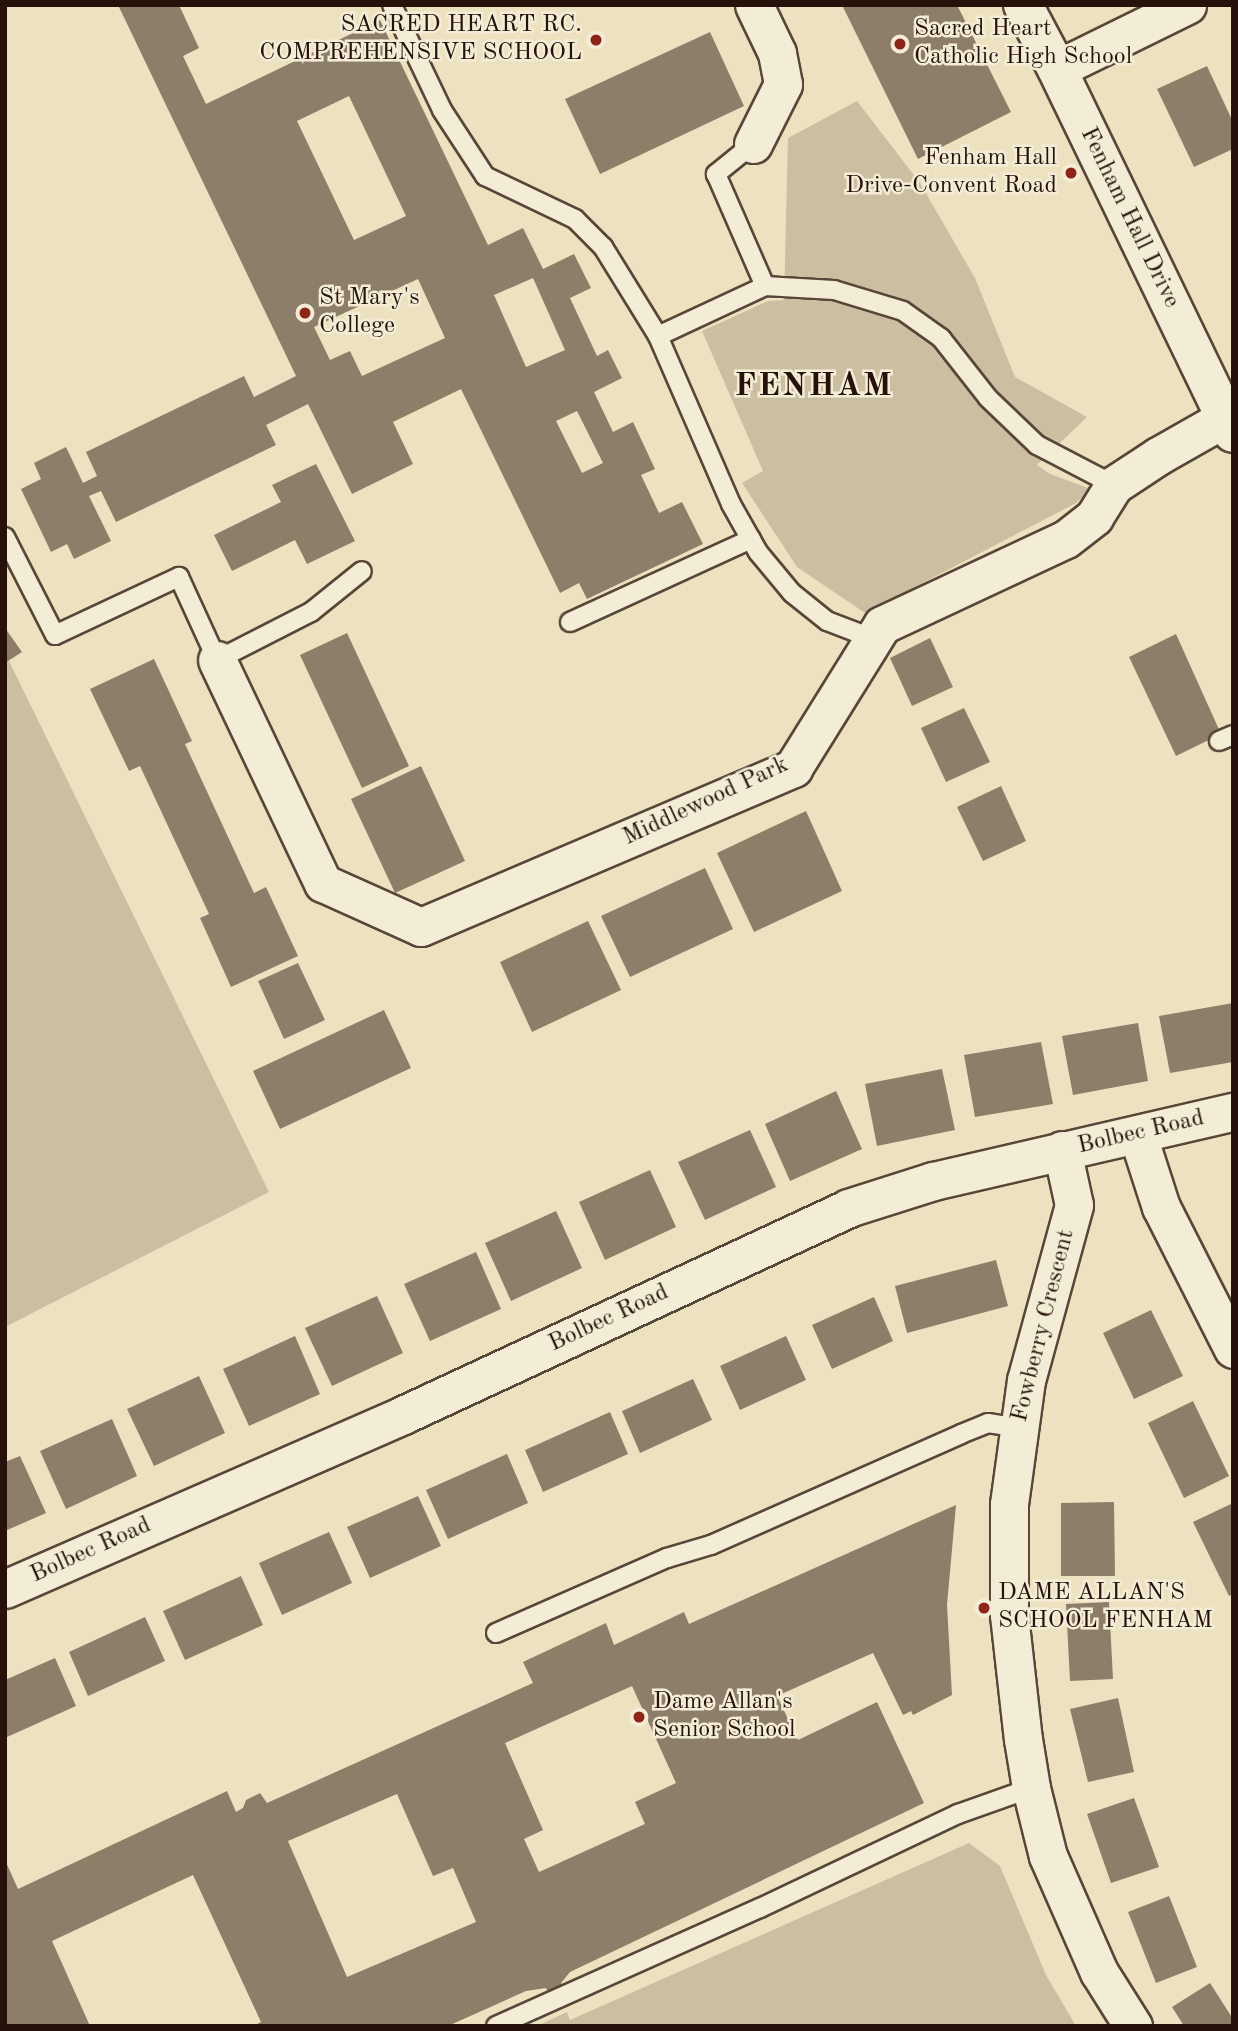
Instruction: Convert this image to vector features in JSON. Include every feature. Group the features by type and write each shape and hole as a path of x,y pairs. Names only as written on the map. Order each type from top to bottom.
{"street":[{"path":"753,144 783,84 777,53 754,5"},
{"name":"Fenham Hall Drive","path":"1023,5 1057,69 1229,426"},
{"path":"1057,69 1187,5"},
{"name":"Middlewood Park","path":"217,660 323,883 421,927 793,768 882,625 1066,540 1094,517 1114,485 1157,456 1229,426"},
{"name":"Bolbec Road","path":"5,1589 403,1415 848,1208 933,1181 1233,1112"},
{"path":"1138,1136 1161,1207 1233,1349"},
{"name":"Fowberry Crescent","path":"1062,1150 1074,1205 1026,1380 1018,1428 1009,1504 1009,1615 1031,1788 1048,1856 1099,1972 1133,2026"}],"lane":[{"path":"392,5 442,110 485,176 575,219 603,247 658,336 731,504 751,539 792,593 827,621 874,639"},
{"path":"753,144 716,174 765,286"},
{"path":"658,336 765,286 834,290 903,311 942,338 988,398 1037,445 1114,485"},
{"path":"5,537 55,635 179,577 217,660 311,612 362,571"},
{"path":"570,622 751,539"},
{"path":"496,1633 667,1558 711,1545 988,1423 1018,1428"},
{"path":"496,2026 760,1908 951,1818 1031,1788"}],"shaded area":[{"path":"857,101 920,183 975,278 1015,377 1087,417 1037,465 1050,474 1091,489 1076,503 865,613 797,567 742,483 763,471 702,331 768,301 784,300 788,138"},
{"path":"9,661 269,1192 5,1327 5,663"},
{"path":"969,1843 1000,1866 1046,1975 1076,2026 537,2026 567,2012 570,2020"}],"building":[{"name":"St Mary's College","path":"118,5 179,5 199,48 183,56 206,104 380,20 488,245 523,228 543,269 574,254 591,288 570,298 597,356 608,350 622,378 594,392 613,432 633,422 655,469 641,475 659,513 682,502 703,544 587,599 579,583 560,593 461,389 393,422 413,464 352,494 308,404 266,425 276,445 116,522 101,491 89,496 111,541 74,559 67,544 51,552 21,489 41,479 34,463 66,447 83,483 97,476 86,452 244,376 254,397 296,376","holes":["349,96 406,216 354,240 297,121","533,278 565,350 526,367 494,295","418,279 445,338 362,376 350,351 330,360 314,327","577,411 603,463 582,473 556,421"]},
{"name":"Sacred Heart Catholic High School","path":"842,5 957,5 1011,112 918,159"},
{"path":"710,32 744,106 600,174 565,99"},
{"path":"1207,66 1233,122 1233,149 1194,167 1157,89"},
{"path":"316,464 355,541 307,564 295,540 232,571 214,535 281,502 272,485"},
{"path":"5,628 22,652 5,663"},
{"path":"347,633 409,766 362,788 300,655"},
{"path":"1176,634 1221,734 1176,756 1129,657"},
{"path":"930,638 953,687 912,706 890,658"},
{"path":"154,659 192,741 185,744 254,893 266,887 298,956 231,987 200,918 209,914 140,766 129,771 90,689"},
{"path":"964,708 990,762 946,782 921,728"},
{"path":"421,766 465,861 395,893 351,799"},
{"path":"1001,786 1026,841 983,861 957,807"},
{"path":"806,811 842,891 754,932 717,853"},
{"path":"705,868 733,929 630,977 601,916"},
{"path":"588,921 621,990 532,1032 500,962"},
{"path":"298,963 325,1020 284,1039 258,981"},
{"path":"1233,1003 1233,1062 1170,1073 1159,1016"},
{"path":"384,1010 411,1068 280,1129 253,1071"},
{"path":"1138,1023 1148,1081 1073,1095 1062,1036"},
{"path":"1041,1042 1053,1104 975,1117 964,1055"},
{"path":"942,1069 955,1130 877,1146 865,1084"},
{"path":"836,1091 862,1149 790,1181 765,1124"},
{"path":"750,1130 776,1187 705,1220 678,1162"},
{"path":"650,1170 676,1227 605,1260 579,1202"},
{"path":"556,1211 582,1268 511,1301 485,1243"},
{"path":"476,1252 501,1309 430,1341 404,1284"},
{"path":"996,1260 1008,1306 907,1333 895,1286"},
{"path":"377,1296 403,1353 332,1386 305,1328"},
{"path":"874,1297 893,1341 832,1369 812,1325"},
{"path":"1151,1310 1183,1376 1134,1399 1103,1333"},
{"path":"295,1336 320,1394 249,1426 223,1369"},
{"path":"786,1336 806,1380 740,1410 720,1366"},
{"path":"199,1376 225,1433 154,1466 127,1409"},
{"path":"693,1379 712,1420 640,1453 622,1411"},
{"path":"1193,1401 1229,1476 1184,1498 1148,1423"},
{"path":"610,1412 628,1454 543,1492 525,1450"},
{"path":"112,1419 137,1476 66,1509 40,1451"},
{"path":"507,1454 528,1503 448,1539 426,1490"},
{"path":"20,1456 46,1513 5,1531 5,1462"},
{"path":"418,1496 441,1546 370,1578 347,1527"},
{"path":"1114,1502 1115,1576 1061,1576 1061,1503"},
{"path":"1233,1503 1233,1594 1229,1596 1193,1522"},
{"path":"956,1505 947,1605 952,1695 913,1715 911,1711 903,1715 873,1653 777,1696 798,1740 877,1702 924,1803 570,1972 561,1983 563,1986 548,1993 546,1988 526,1991 448,2026 253,2026 261,2022 193,1875 52,1941 90,2026 5,2026 5,1860 18,1889 227,1791 236,1812 243,1808 246,1800 260,1793 267,1803 533,1683 523,1662 606,1623 614,1645 684,1612 689,1624","holes":["632,1686 676,1783 635,1802 645,1824 539,1872 524,1839 543,1830 505,1743","397,1794 433,1876 453,1868 476,1922 347,1977 288,1841"]},
{"path":"329,1532 352,1583 282,1615 259,1563"},
{"path":"241,1576 263,1625 185,1660 163,1611"},
{"path":"1109,1602 1113,1679 1070,1681 1066,1604"},
{"path":"145,1617 165,1661 88,1696 69,1652"},
{"path":"55,1658 76,1706 7,1737 5,1680"},
{"path":"1118,1698 1134,1772 1088,1782 1070,1709"},
{"path":"1134,1798 1159,1867 1111,1883 1087,1814"},
{"path":"1169,1896 1197,1967 1156,1983 1128,1912"},
{"path":"1210,1983 1233,2019 1233,2026 1184,2026 1172,2007"}],"place":[{"name":"SACRED HEART RC. COMPREHENSIVE SCHOOL","path":"596,40"},
{"name":"Sacred Heart Catholic High School","path":"900,44"},
{"name":"Fenham Hall Drive-Convent Road","path":"1071,173"},
{"name":"St Mary's College","path":"305,313"},
{"name":"DAME ALLAN'S SCHOOL FENHAM","path":"984,1608"},
{"name":"Dame Allan's Senior School","path":"639,1717"}],"district":[{"name":"FENHAM","path":"814,387"}]}
